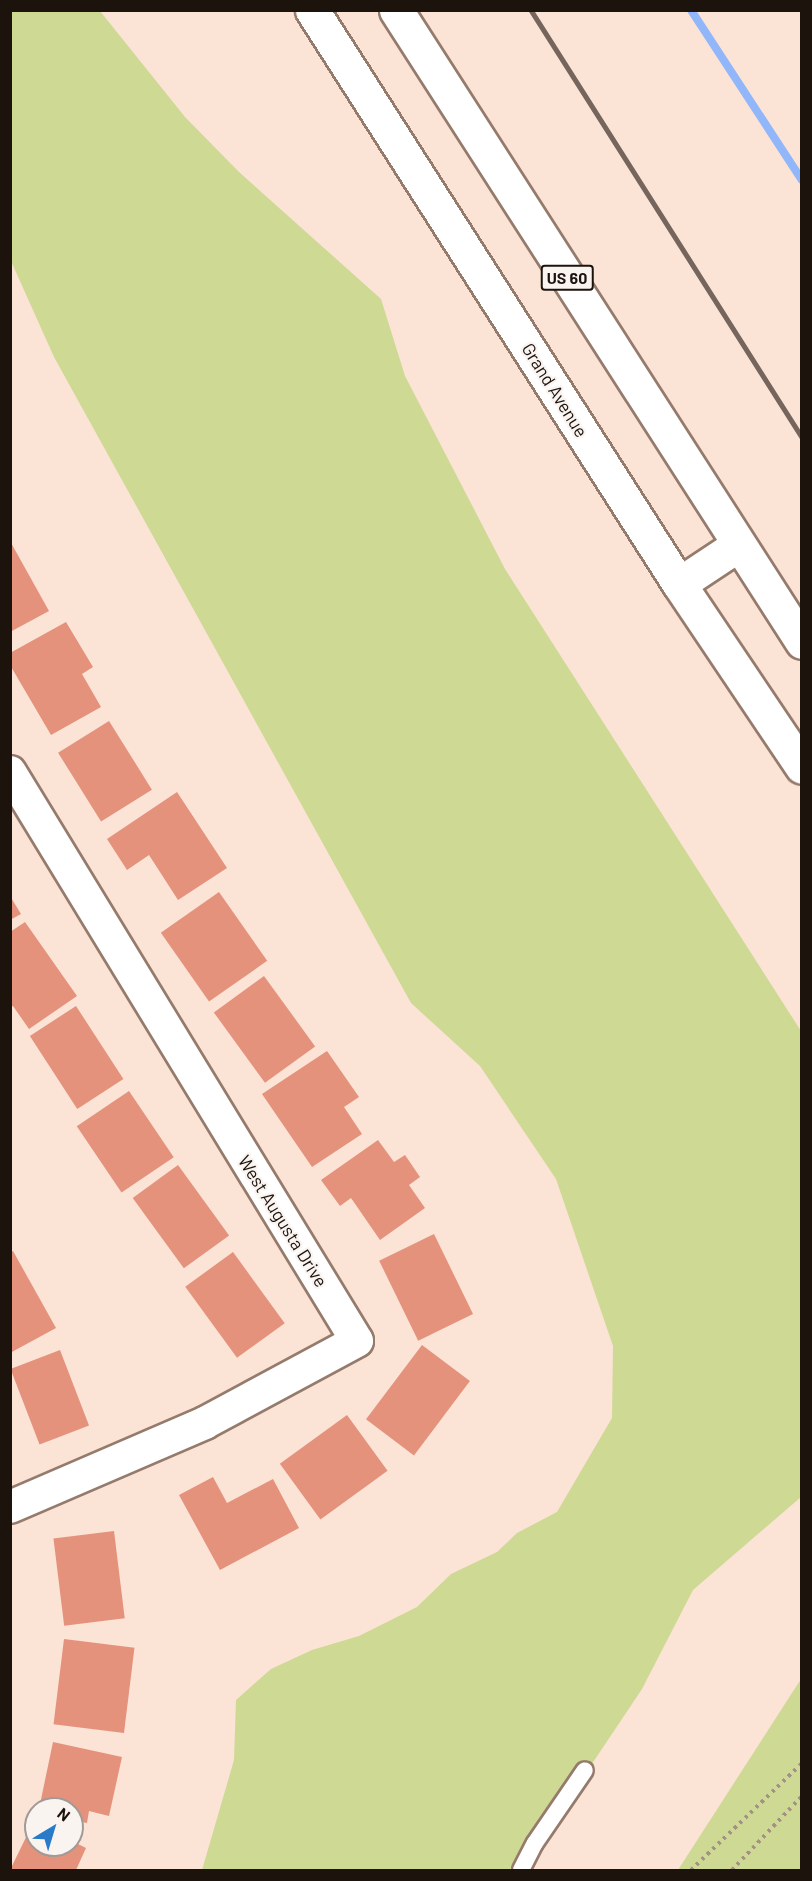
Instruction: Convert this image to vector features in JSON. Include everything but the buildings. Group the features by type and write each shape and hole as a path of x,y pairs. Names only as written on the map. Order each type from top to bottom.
{"highway":[{"name":"Grand Avenue","path":"312,10 679,584 801,767"},
{"name":"US 60","path":"396,10 801,642"},
{"path":"679,584 738,544"}],"street":[{"name":"West Augusta Drive","path":"10,772 357,1341 205,1424 10,1506"}],"lane":[{"path":"521,1870 535,1843 585,1770"}],"path":[{"path":"691,1870 801,1763"},
{"path":"732,1870 801,1796"}],"green space":[{"path":"10,11 100,11 185,117 239,172 381,299 405,376 505,569 801,1031 801,1497 693,1590 642,1689 521,1870 202,1870 234,1760 236,1700 271,1669 312,1650 359,1636 417,1607 451,1574 497,1552 517,1533 557,1512 612,1418 613,1346 556,1179 480,1066 411,1003 54,357 11,261"},
{"path":"801,1679 801,1870 678,1870"}],"waterway":[{"path":"691,10 802,180"}],"railway":[{"path":"531,10 802,437"}]}
